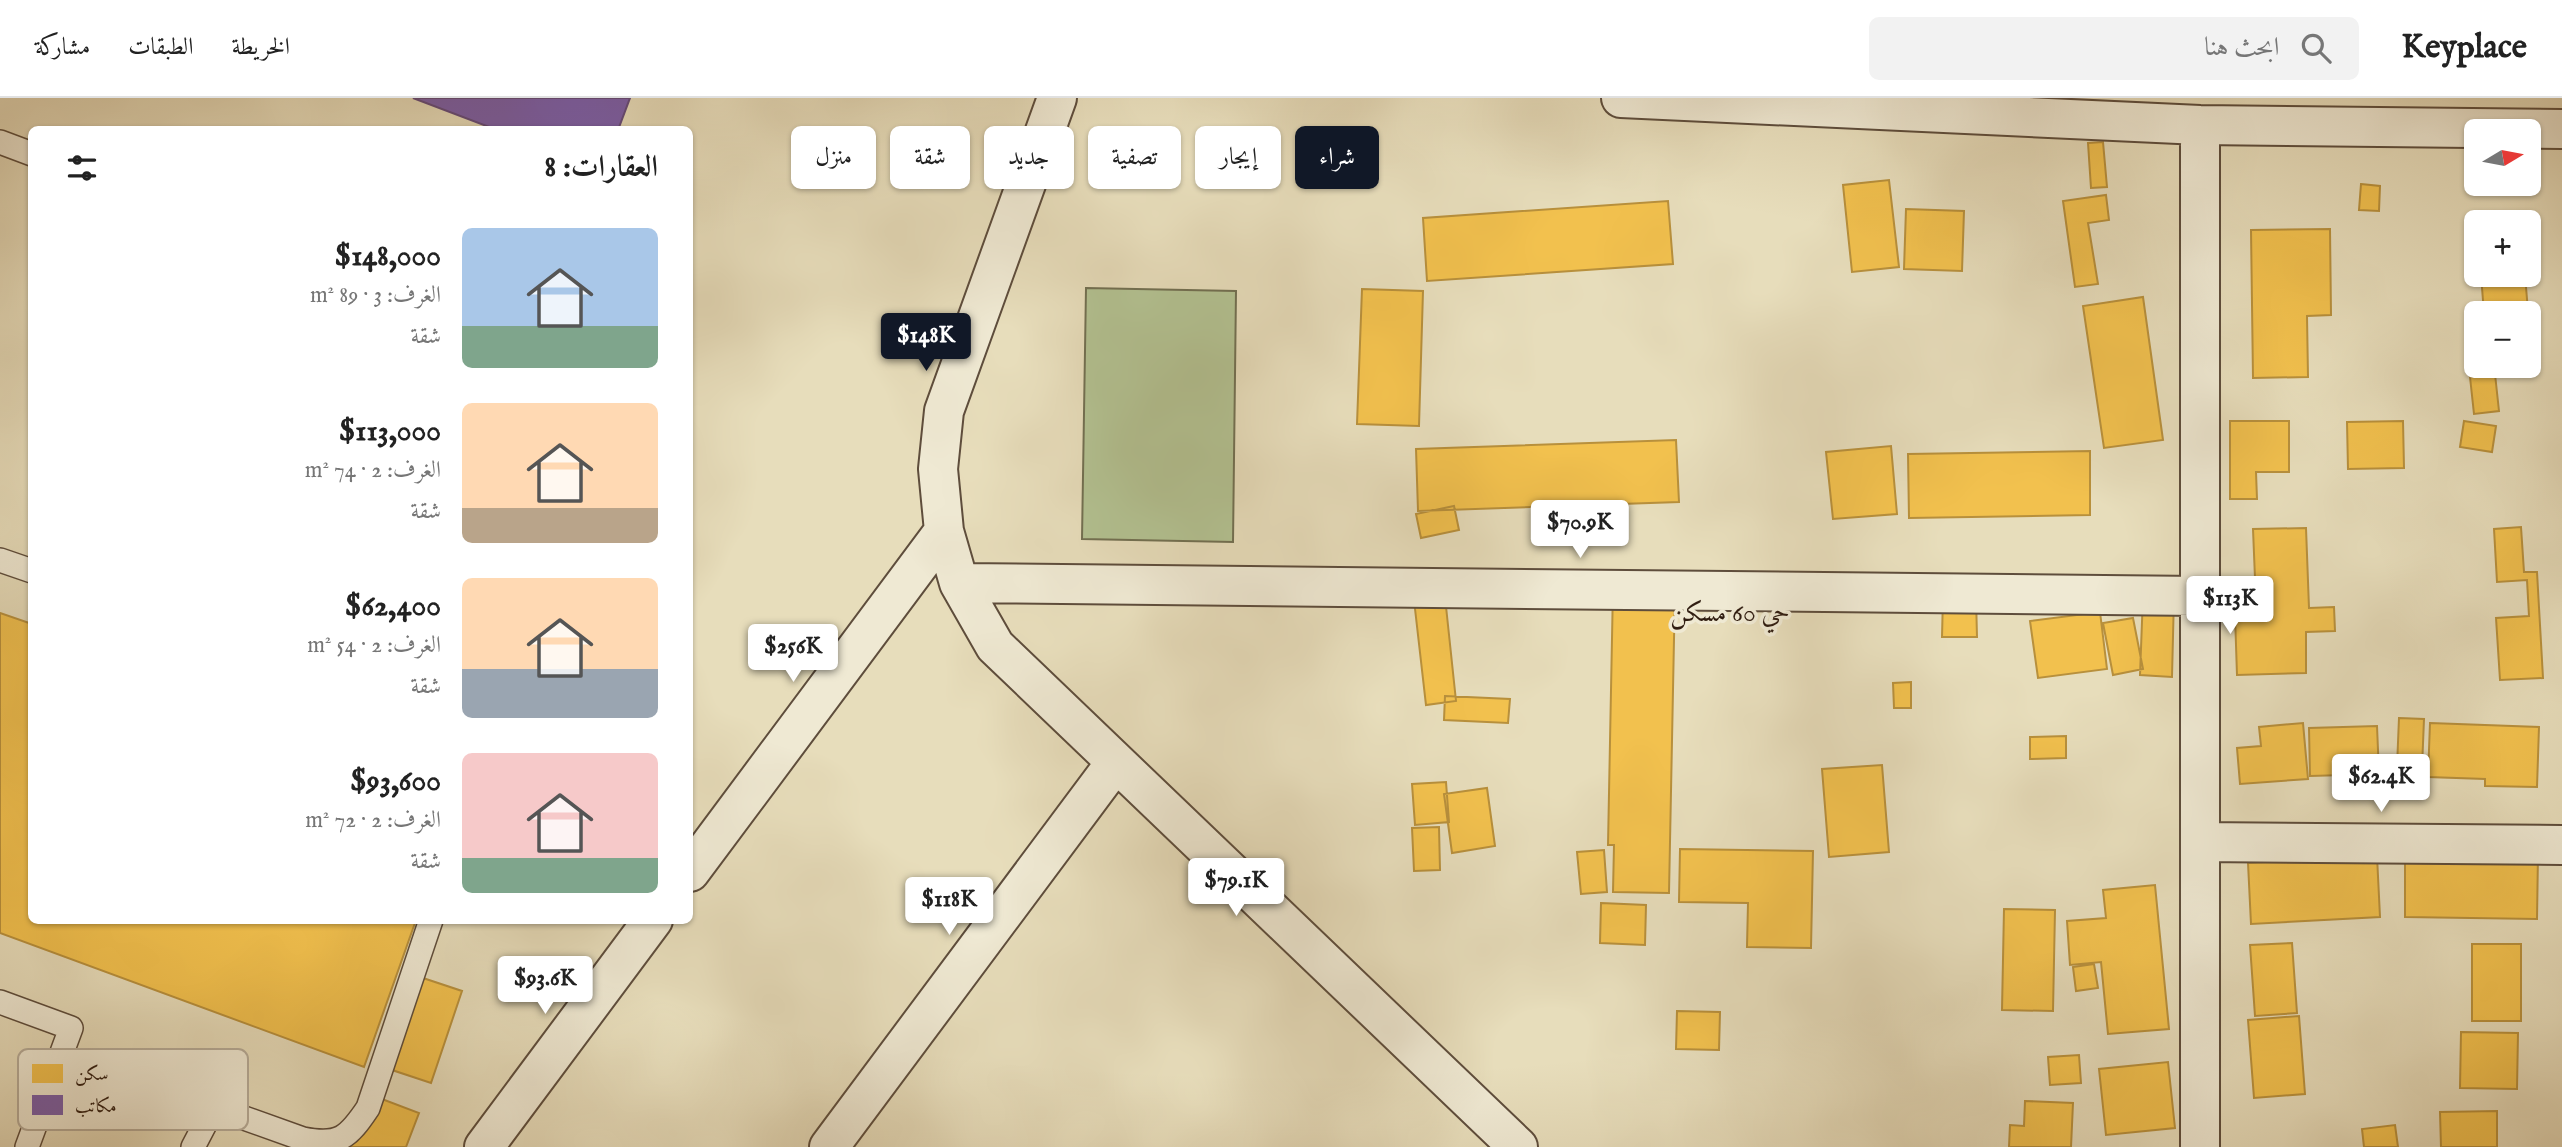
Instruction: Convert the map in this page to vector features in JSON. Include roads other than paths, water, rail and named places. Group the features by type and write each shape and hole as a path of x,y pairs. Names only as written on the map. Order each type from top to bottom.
{"street":[{"path":"1057,98 944,411 938,470 944,531 959,583 995,646 1518,1147"},
{"path":"1621,98 2562,129"},
{"path":"2200,1147 2200,596 2223,116"},
{"path":"693,868 944,531"},
{"path":"959,583 2200,596"},
{"path":"829,1147 1116,762"},
{"path":"2200,842 2562,845"},
{"path":"484,1147 650,924"}],"lane":[{"path":"0,142 28,152"},
{"path":"0,560 28,570"},
{"path":"248,1119 303,1139 324,1143 341,1138 355,1128 368,1108 430,924"},
{"path":"0,1002 71,1028 63,1049"},
{"path":"27,1147 33,1130"},
{"path":"193,1147 202,1130"}],"district":[{"name":"حي 60 مسكن","path":"1730,613"}]}
